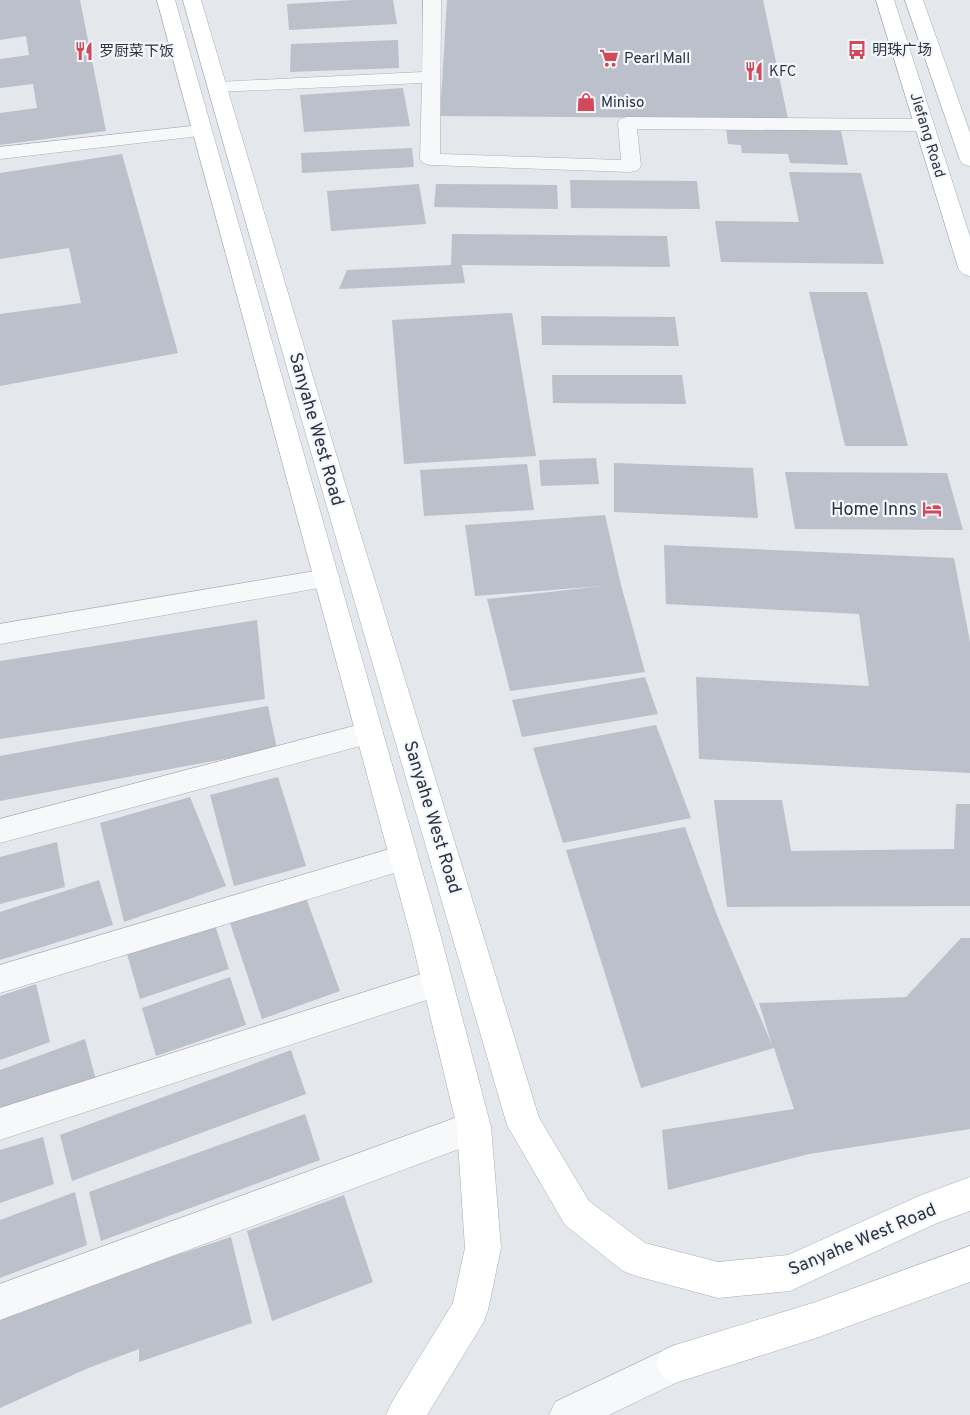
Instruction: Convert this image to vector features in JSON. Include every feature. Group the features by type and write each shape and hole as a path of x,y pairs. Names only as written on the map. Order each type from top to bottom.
{"main road":[{"name":"Sanyahe West Road","path":"166,0 327,578 437,983 474,1127 483,1248 470,1310 406,1415"},
{"name":"Sanyahe West Road","path":"192,0 524,1125 577,1213 636,1258 718,1280 790,1273 931,1208 970,1194"},
{"name":"Jiefang Road","path":"885,0 970,270"},
{"name":"Jiefang Road","path":"914,0 970,160"},
{"path":"675,1364 816,1320 970,1264"}],"street":[{"path":"432,0 430,159 631,166 627,123 924,124"},
{"path":"217,87 431,77"},
{"path":"0,153 201,131"},
{"path":"0,634 327,578"},
{"path":"0,831 369,733"},
{"path":"0,979 403,858"},
{"path":"0,1124 437,983"},
{"path":"0,1302 474,1127"},
{"path":"568,1415 675,1364"}],"building":[{"path":"0,0 80,0 106,131 0,145 0,113 37,108 33,84 0,88 0,59 29,55 26,36 0,40"},
{"path":"393,0 397,24 289,30 287,4"},
{"name":"Pearl Mall","path":"447,0 763,0 788,119 440,116"},
{"path":"398,40 399,68 290,72 291,44"},
{"path":"403,88 410,126 304,132 300,95"},
{"path":"726,128 841,131 848,165 790,163 788,154 742,153 741,145 728,144"},
{"path":"412,148 414,167 302,173 301,153"},
{"path":"122,154 178,353 0,386 0,314 81,303 69,248 0,259 0,173"},
{"path":"789,172 861,173 884,264 721,262 715,221 799,222"},
{"path":"570,180 697,181 700,209 571,208"},
{"path":"419,184 426,224 331,231 327,191"},
{"path":"436,184 557,185 558,209 434,207"},
{"path":"452,234 667,236 670,267 462,265 465,283 339,289 347,270 451,265"},
{"path":"809,292 867,292 908,446 845,446"},
{"path":"512,313 536,456 404,464 392,320"},
{"path":"541,316 675,317 679,346 542,345"},
{"path":"552,375 682,375 686,404 553,403"},
{"path":"596,458 599,484 541,486 539,460"},
{"path":"614,463 753,468 758,518 614,512"},
{"path":"527,464 534,510 424,516 420,470"},
{"path":"785,472 947,473 963,530 795,529"},
{"path":"605,515 621,585 645,672 510,691 487,599 602,586 475,596 465,525"},
{"path":"664,545 954,558 970,642 970,773 699,759 696,677 869,686 859,614 666,604"},
{"path":"257,620 265,699 0,739 0,661"},
{"path":"645,677 658,714 522,737 512,700"},
{"path":"268,706 277,749 0,801 0,756"},
{"path":"656,725 691,818 563,843 533,748"},
{"path":"278,777 306,866 234,886 210,795"},
{"path":"190,797 226,886 124,922 100,823"},
{"path":"714,800 782,800 791,851 954,849 956,804 970,804 970,906 727,907"},
{"path":"685,827 718,918 772,1045 759,1003 906,997 961,938 970,938 970,1129 809,1154 668,1190 662,1130 794,1109 774,1048 641,1088 566,850"},
{"path":"57,842 65,887 0,904 0,857"},
{"path":"99,880 113,925 0,960 0,912"},
{"path":"305,895 340,991 262,1019 229,920"},
{"path":"215,925 229,969 140,999 127,954"},
{"path":"230,977 246,1025 156,1056 142,1008"},
{"path":"36,984 50,1042 0,1060 0,996"},
{"path":"85,1039 97,1084 0,1121 0,1070"},
{"path":"291,1050 306,1094 72,1181 60,1135"},
{"path":"305,1114 320,1160 101,1241 89,1192"},
{"path":"43,1137 54,1184 0,1203 0,1150"},
{"path":"75,1192 87,1245 0,1278 0,1220"},
{"path":"344,1195 373,1282 272,1321 247,1231"},
{"path":"231,1237 252,1323 139,1362 139,1349 86,1369 0,1408 0,1318 122,1273"}],"place":[{"name":"明珠广场","path":"857,50"},
{"name":"罗厨菜下饭","path":"84,51"},
{"name":"Pearl Mall","path":"609,58"},
{"name":"KFC","path":"754,71"},
{"name":"Miniso","path":"586,102"},
{"name":"Home Inns","path":"932,509"}]}
